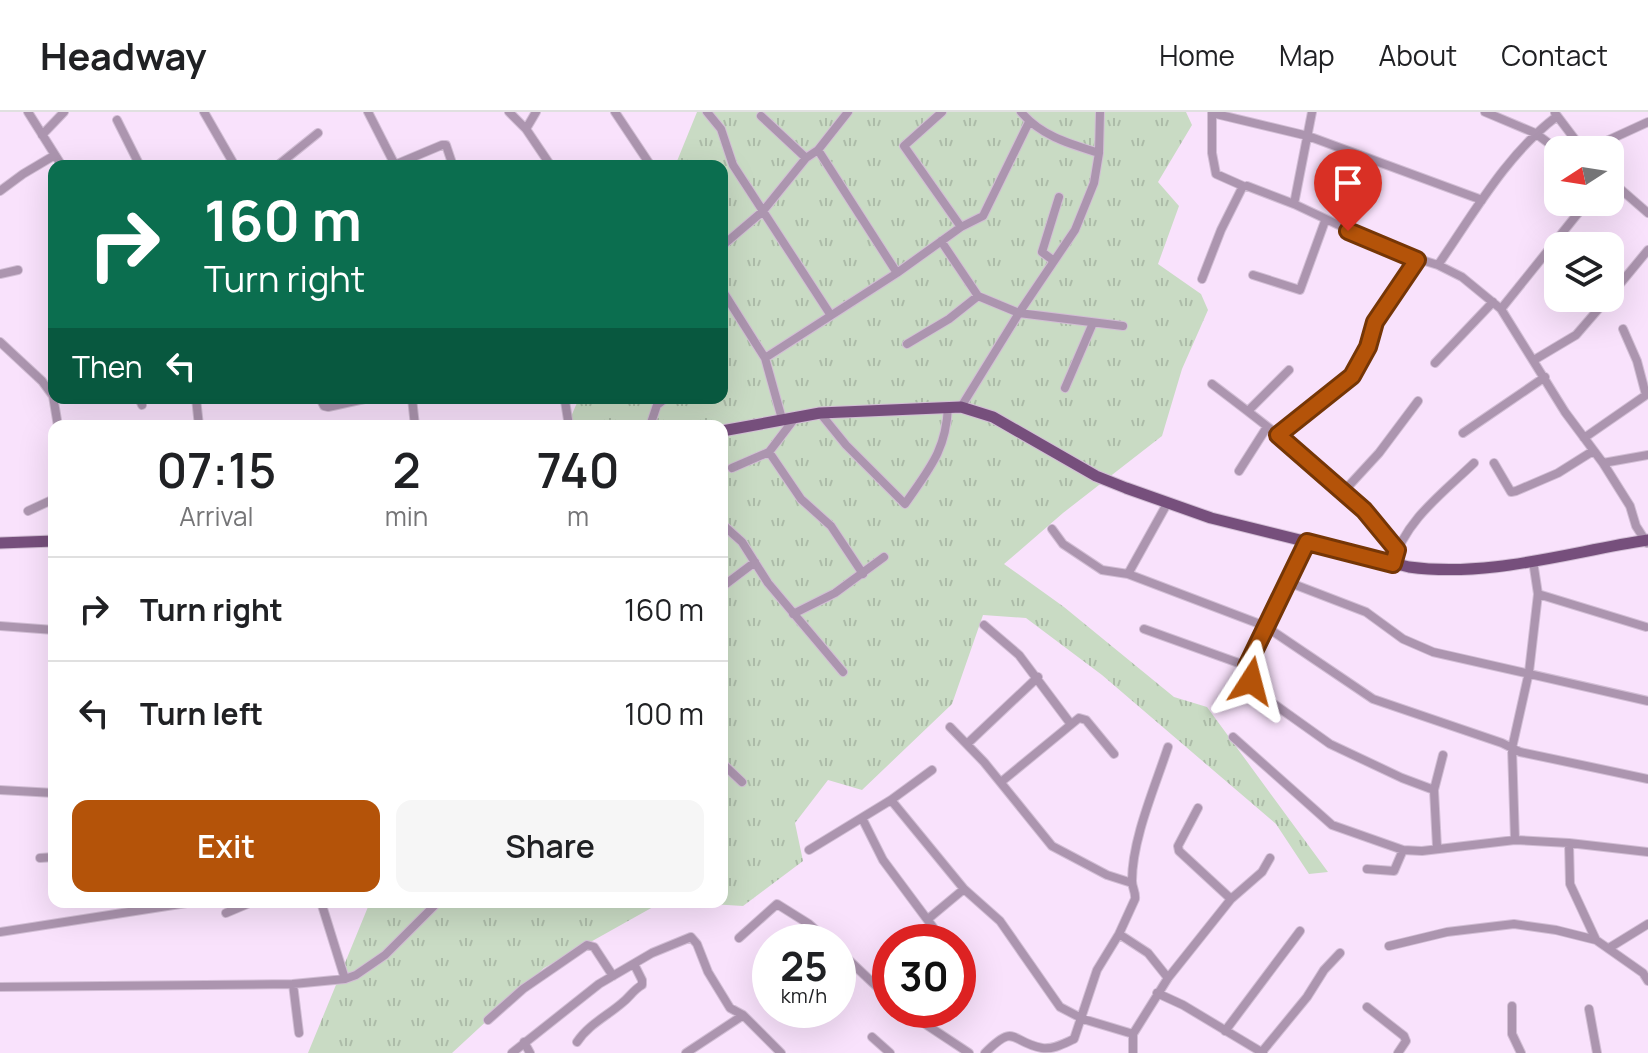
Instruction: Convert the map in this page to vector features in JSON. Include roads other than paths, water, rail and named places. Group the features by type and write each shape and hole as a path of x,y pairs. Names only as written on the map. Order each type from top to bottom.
{"main road":[{"path":"728,430 820,413 961,407 993,417 1109,482 1211,518 1393,564 1433,571 1533,561 1647,541"},
{"path":"0,543 48,541"}],"street":[{"path":"28,112 58,160"},
{"path":"42,135 64,112"},
{"path":"204,112 232,160"},
{"path":"368,112 391,160"},
{"path":"509,112 526,129 545,160"},
{"path":"526,129 536,112"},
{"path":"615,112 647,160"},
{"path":"707,112 721,129 733,165 830,314"},
{"path":"728,241 763,211 848,112"},
{"path":"942,112 904,146 961,227"},
{"path":"1021,112 1029,122 1057,139 1099,153"},
{"path":"961,407 1075,230 1094,183 1099,153 1100,112"},
{"path":"1202,279 1243,186 1216,174 1212,153 1212,112 1308,136 1482,200"},
{"path":"1294,204 1312,112"},
{"path":"1485,112 1544,140"},
{"path":"1438,265 1482,200 1535,133 1556,114 1574,136"},
{"path":"761,116 806,158"},
{"path":"117,120 137,160"},
{"path":"765,358 897,273 961,227 983,216 1029,122"},
{"path":"1616,136 1648,122"},
{"path":"284,160 318,133"},
{"path":"405,160 442,145 446,145 452,160"},
{"path":"818,150 897,273"},
{"path":"0,191 55,155"},
{"path":"1247,186 1417,260 1438,265 1462,277 1501,309 1603,463 1647,541"},
{"path":"1624,192 1648,213"},
{"path":"1054,261 1042,252 1059,197"},
{"path":"1501,309 1576,216"},
{"path":"1253,275 1300,290 1325,221"},
{"path":"941,241 978,296 1019,313 1123,326"},
{"path":"1624,279 1648,250"},
{"path":"1278,435 1352,376 1368,347 1375,322 1417,260"},
{"path":"0,274 18,270"},
{"path":"907,344 949,319 978,296"},
{"path":"728,299 765,358 782,419"},
{"path":"1435,363 1493,302"},
{"path":"1534,360 1576,335 1596,312"},
{"path":"1065,388 1093,323"},
{"path":"1584,438 1646,395 1637,361 1623,329"},
{"path":"0,342 48,389"},
{"path":"1248,411 1289,370"},
{"path":"1463,433 1545,377"},
{"path":"1212,384 1344,491 1370,516 1397,550"},
{"path":"1344,491 1379,453 1418,401"},
{"path":"323,404 328,407 342,404"},
{"path":"820,413 846,445 905,504 939,454 947,431 948,407"},
{"path":"732,468 769,452 796,418"},
{"path":"1239,471 1267,427"},
{"path":"1494,463 1507,488 1516,491 1558,473 1593,451"},
{"path":"769,452 801,499 831,526 863,574"},
{"path":"1603,463 1648,455"},
{"path":"1393,564 1397,550 1414,523 1474,463"},
{"path":"28,511 48,502"},
{"path":"1128,574 1168,502"},
{"path":"728,529 742,542 793,614 843,672"},
{"path":"1052,529 1063,544 1102,570 1128,574 1265,626 1373,699 1533,756 1648,779"},
{"path":"1307,542 1247,666 1257,692 1330,744 1434,790"},
{"path":"793,614 835,593 884,557"},
{"path":"1515,840 1512,748 1529,672 1538,594 1533,561"},
{"path":"728,582 755,562"},
{"path":"1288,582 1366,612 1403,639 1433,652 1648,701"},
{"path":"1538,594 1646,627"},
{"path":"984,625 1010,646 1038,677 1070,723"},
{"path":"0,626 48,630"},
{"path":"1144,629 1247,666"},
{"path":"967,744 1038,677"},
{"path":"1001,782 1070,723 1082,718 1114,754"},
{"path":"950,727 1001,782 1052,846 1095,869 1132,883"},
{"path":"1233,737 1332,825 1403,850 1422,851 1515,840 1648,852"},
{"path":"985,1053 1007,1035 1043,1048 1074,1039 1097,970 1119,934 1135,899 1132,883 1139,837 1168,747"},
{"path":"1437,847 1434,790 1443,755"},
{"path":"728,769 742,782"},
{"path":"809,850 891,800 932,770"},
{"path":"0,790 48,793"},
{"path":"891,800 964,889 1000,921 1060,1007 1083,1019 1133,1034"},
{"path":"1198,808 1178,846 1179,851 1231,899"},
{"path":"862,818 883,860 931,924"},
{"path":"1569,843 1570,884 1596,940"},
{"path":"1367,869 1394,871 1403,850"},
{"path":"40,858 48,857"},
{"path":"1133,1053 1133,1034 1157,993 1231,899 1262,872 1270,858"},
{"path":"928,919 964,889"},
{"path":"755,924 777,904 809,924"},
{"path":"0,932 162,908"},
{"path":"226,913 238,908"},
{"path":"323,908 345,979"},
{"path":"0,987 293,984 345,979 385,955 431,908"},
{"path":"1389,946 1447,932 1514,924 1596,940 1643,973 1648,981"},
{"path":"1609,948 1648,924"},
{"path":"739,938 752,926"},
{"path":"1225,1031 1300,931"},
{"path":"1119,934 1148,953 1168,978"},
{"path":"512,1053 613,976 652,953 691,937 730,1008 743,1015 781,1053"},
{"path":"488,1020 523,989 587,945 594,947 613,976"},
{"path":"1157,993 1183,1005 1262,1053 1340,953"},
{"path":"577,1042 583,1032 642,985 634,964"},
{"path":"856,967 872,982"},
{"path":"293,984 299,1033"},
{"path":"1512,1006 1512,1034 1521,1053"},
{"path":"1367,1007 1404,1036 1406,1041 1398,1053"},
{"path":"1589,1009 1597,1053"},
{"path":"686,1053 743,1015"},
{"path":"931,1028 969,1053"},
{"path":"872,1037 890,1053"},
{"path":"524,1042 530,1053"}]}
